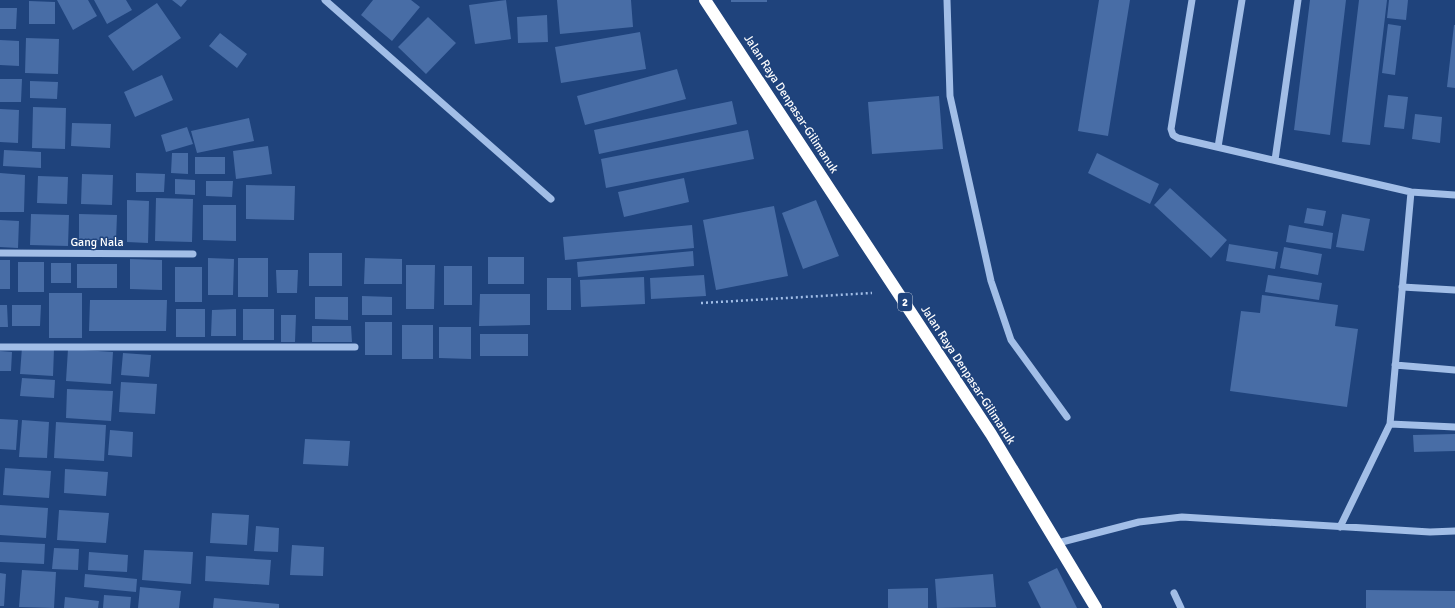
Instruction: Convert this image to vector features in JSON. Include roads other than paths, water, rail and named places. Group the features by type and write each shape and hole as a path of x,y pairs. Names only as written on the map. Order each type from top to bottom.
{"highway":[{"name":"Jalan Raya Denpasar-Gilimanuk","path":"705,0 991,434 1096,608"}],"street":[{"path":"325,0 551,199"},
{"path":"947,0 950,96 991,281 1011,340 1067,417"},
{"path":"1192,0 1171,129 1173,135 1178,138 1411,192 1455,195"},
{"path":"1218,147 1242,0"},
{"path":"1275,160 1298,0"},
{"path":"1340,527 1390,424 1411,192"},
{"name":"Gang Nala","path":"0,253 193,254"},
{"path":"1402,287 1455,290"},
{"path":"0,347 355,347"},
{"path":"1395,365 1455,370"},
{"path":"1390,424 1455,427"},
{"path":"1058,543 1139,522 1182,517 1430,532 1455,531"},
{"path":"1174,593 1181,608"}]}
